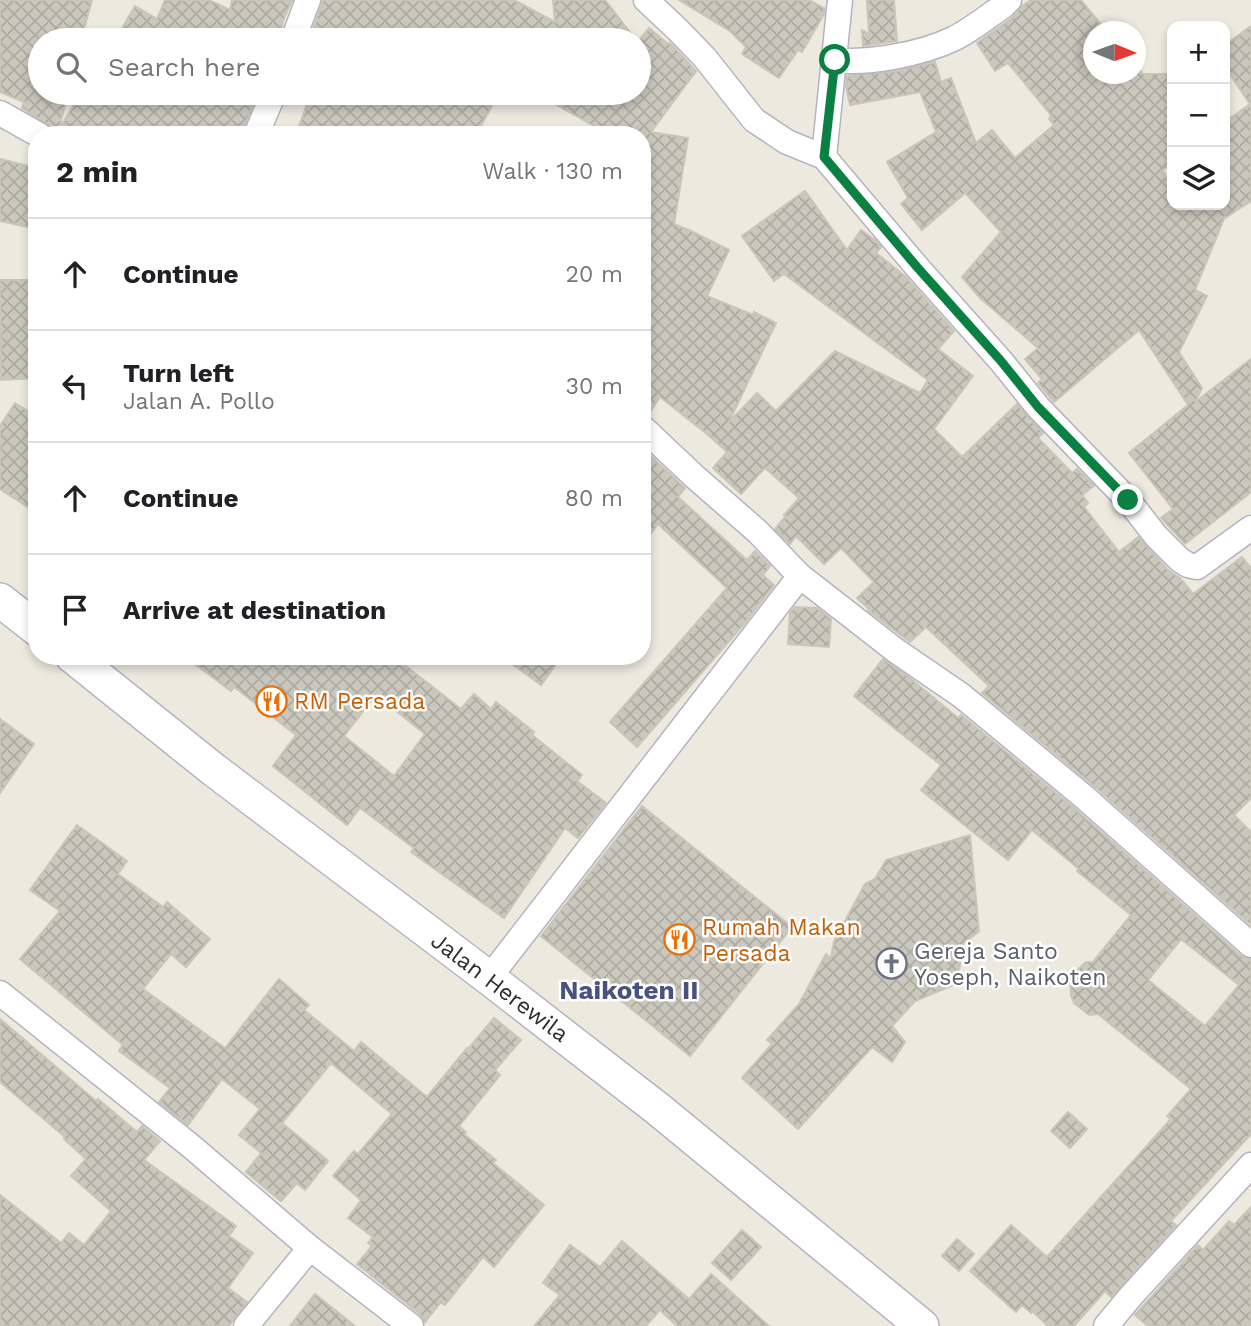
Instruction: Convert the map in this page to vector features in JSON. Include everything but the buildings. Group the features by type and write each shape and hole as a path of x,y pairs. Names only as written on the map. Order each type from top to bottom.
{"main road":[{"path":"0,600 28,622"},
{"name":"Jalan Herewila","path":"83,665 214,770 657,1109 922,1326"}],"street":[{"path":"298,28 308,0"},
{"path":"646,0 705,58 754,120 787,142 824,157 1038,407 1128,500 1156,536 1180,560 1197,567 1251,528"},
{"path":"824,157 840,0"},
{"path":"835,60 868,61 931,47 953,39 1009,0"},
{"path":"260,126 269,105"},
{"path":"0,113 28,129"},
{"path":"651,435 758,532 800,576 865,628 972,704 1083,796 1251,945"},
{"path":"489,978 800,576"},
{"path":"0,993 181,1138 310,1248 411,1326"},
{"path":"1106,1326 1251,1165"},
{"path":"246,1326 310,1248"}],"place":[{"name":"RM Persada","path":"271,701"},
{"name":"Rumah Makan Persada","path":"679,940"},
{"name":"Gereja Santo Yoseph, Naikoten","path":"891,964"}],"district":[{"name":"Naikoten II","path":"629,990"}],"route":[{"path":"835,60 824,157 1038,407 1128,500"}]}
